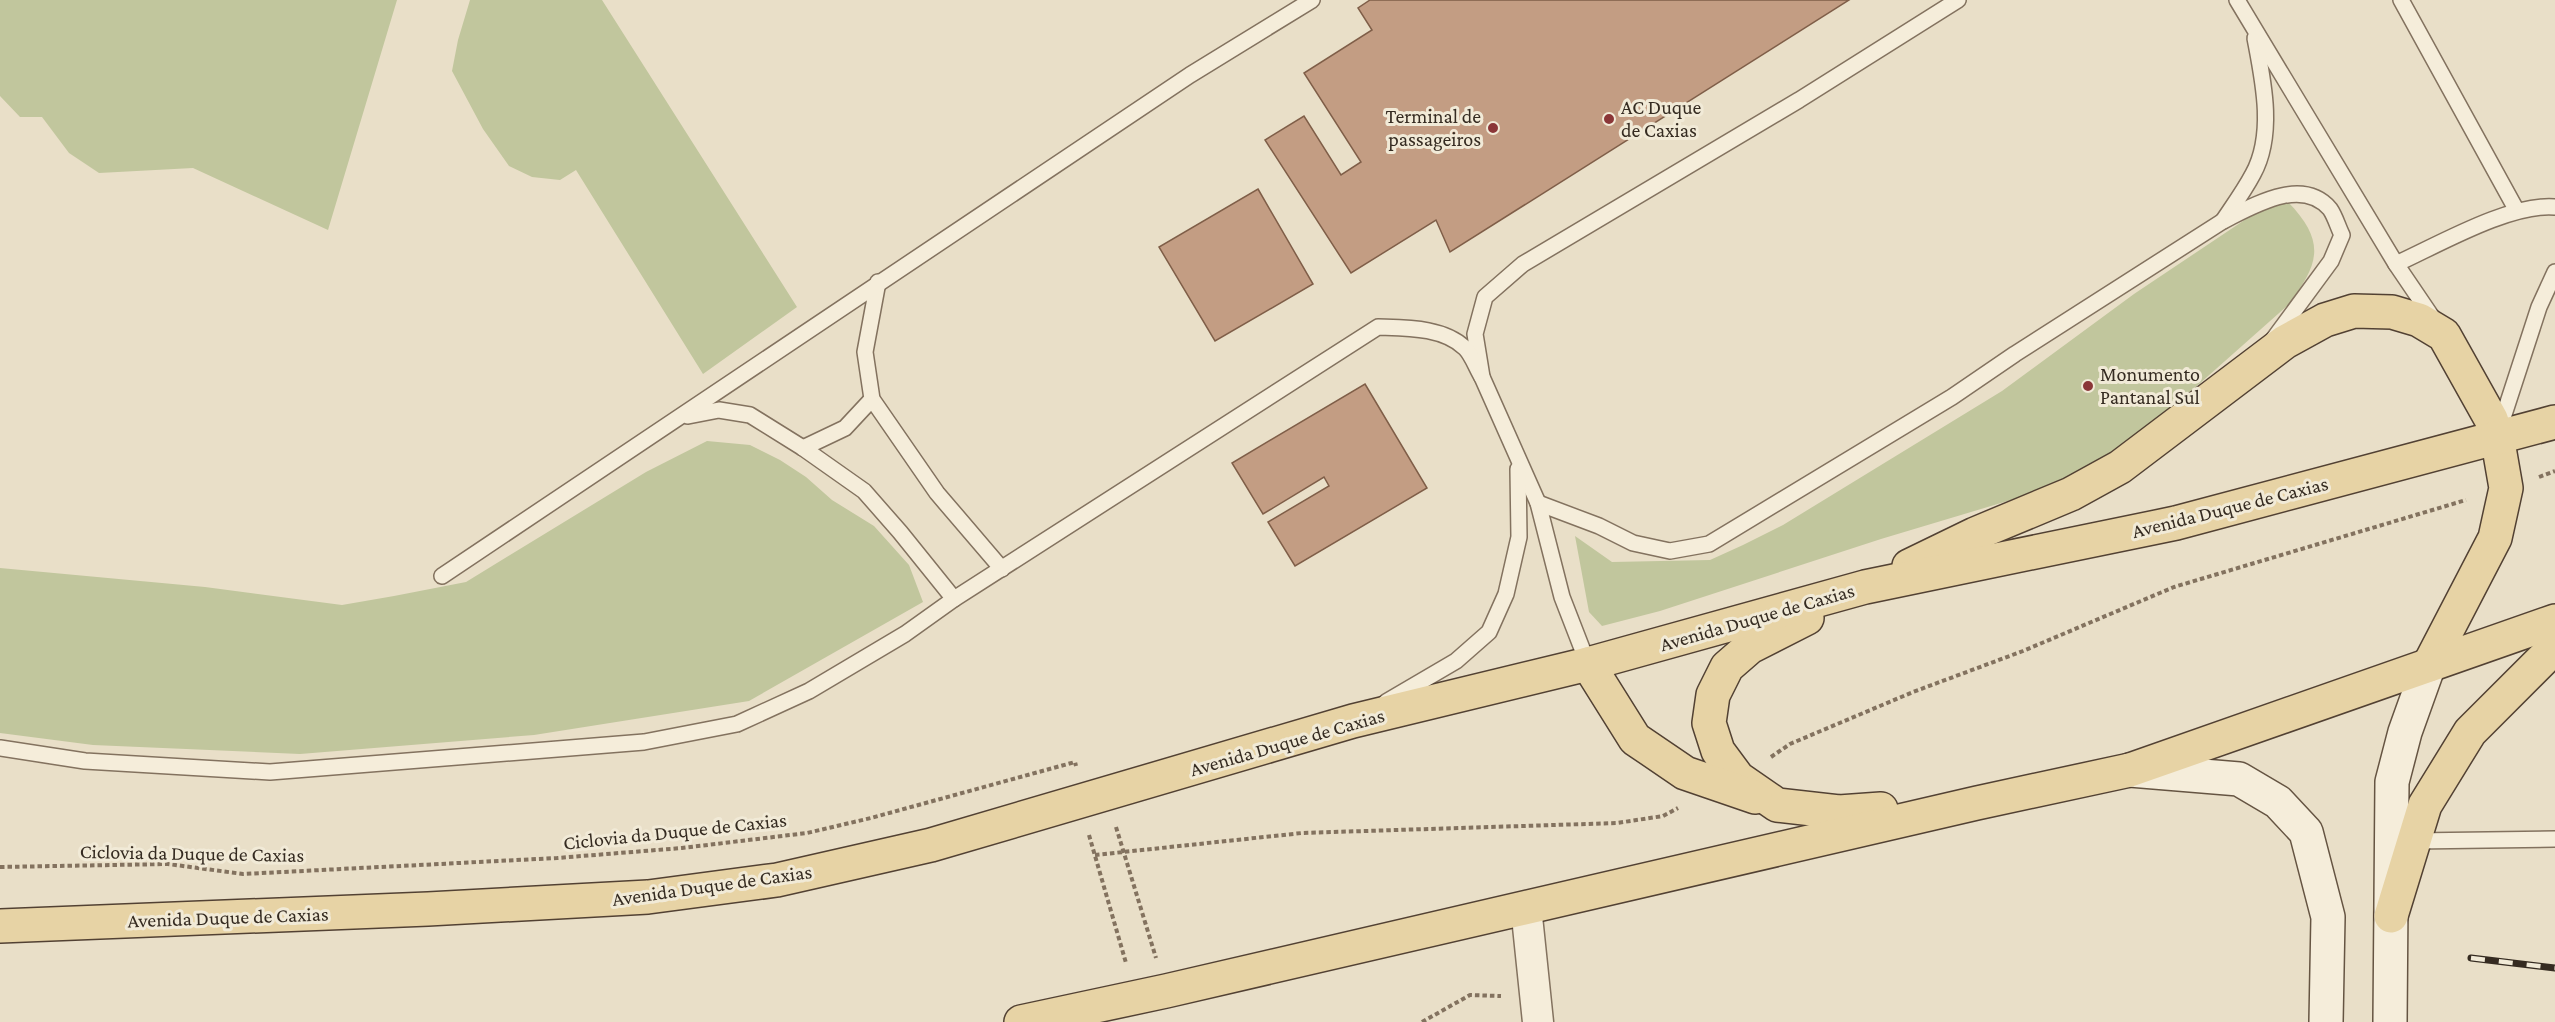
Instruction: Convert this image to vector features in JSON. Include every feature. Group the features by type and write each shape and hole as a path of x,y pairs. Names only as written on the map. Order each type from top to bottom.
{"main road":[{"path":"1730,782 1709,723 1713,695 1727,667 1750,647 1865,587 1975,534 2071,494 2120,467 2295,337 2325,320 2354,311 2392,312 2419,320 2444,335 2491,419 2498,436 2506,488 2495,538 2429,665 2405,732 2392,782 2390,1022"},
{"name":"Avenida Duque de Caxias","path":"0,926 428,909 648,897 788,878 931,845 1353,721 1588,664 1865,587 2176,523 2555,422"},
{"path":"1021,1022 2130,770 2555,621"},
{"path":"2391,916 2425,805 2470,732 2555,647"},
{"path":"1588,664 1635,739 1685,773 1730,782 1777,805 1839,812 1977,803"},
{"path":"2130,770 2239,779 2278,802 2306,832 2328,917 2326,1022"}],"street":[{"path":"1526,907 1537,1009"}],"lane":[{"path":"442,576 1190,75 1312,0"},
{"path":"1482,377 1475,334 1485,297 1523,264 1799,100 1958,0"},
{"path":"2237,0 2396,264 2444,335"},
{"path":"2402,0 2517,211"},
{"path":"2223,221 2254,174 2262,146 2265,88 2253,28"},
{"path":"1538,503 1599,526 1633,543 1670,551 1709,544 1952,397 2223,221 2259,203 2293,194 2310,194 2330,210 2342,235 2331,261 2292,311 2255,367"},
{"path":"2396,264 2517,211 2542,206 2555,207"},
{"path":"2498,436 2539,307 2555,272"},
{"path":"878,282 865,352 872,399 937,493 1002,569"},
{"path":"0,748 85,761 270,772 644,742 736,724 809,691 906,634 954,599 1378,327 1409,328 1440,333 1466,348 1482,377 1518,463 1538,503 1562,597 1588,664"},
{"path":"803,448 845,428 872,399"},
{"path":"682,417 719,410 750,415 803,448 864,491 954,599"},
{"path":"1353,721 1456,661 1489,632 1506,594 1519,537 1518,463"},
{"path":"2414,841 2555,839"}],"path":[{"path":"1095,855 1302,833 1617,824 1663,816 1730,782 1790,744 1913,692 2023,651 2174,587 2506,488 2555,471"},
{"name":"Ciclovia da Duque de Caxias","path":"0,867 160,864 243,874 557,858 735,843 807,833 871,818 1075,762 1094,798 1095,855 1151,994"},
{"path":"1094,798 1124,851 1151,994"},
{"path":"1422,1022 1470,995 1537,1009"}],"green space":[{"path":"0,0 397,0 328,230 193,168 99,173 69,153 42,117 20,117 0,96"},
{"path":"470,0 602,0 797,307 703,374 576,170 560,180 532,177 509,166 483,129 452,71 458,40"},
{"path":"2288,202 2309,229 2313,242 2312,266 2298,291 2287,306 2163,416 2116,453 2061,485 1881,539 1660,611 1602,626 1589,612 1575,536 1612,562 1710,560 1743,545 1783,525 2002,391 2134,294 2264,207"},
{"path":"707,441 750,445 780,460 806,477 832,500 874,526 909,565 923,602 749,701 534,735 300,754 93,745 0,733 0,568 205,587 342,605 394,596 466,582 646,472"}],"building":[{"name":"Terminal de passageiros","path":"1370,0 1849,0 1450,252 1436,220 1351,273 1265,140 1304,116 1341,175 1361,162 1304,73 1372,30 1358,8"},
{"path":"1258,189 1313,284 1215,341 1159,247"},
{"path":"1365,384 1427,488 1295,566 1268,522 1329,486 1324,477 1263,514 1232,463"}],"railway":[{"path":"2471,958 2555,968"}],"place":[{"name":"AC Duque de Caxias","path":"1609,119"},
{"name":"Terminal de passageiros","path":"1493,128"},
{"name":"Monumento Pantanal Sul","path":"2088,386"}]}
